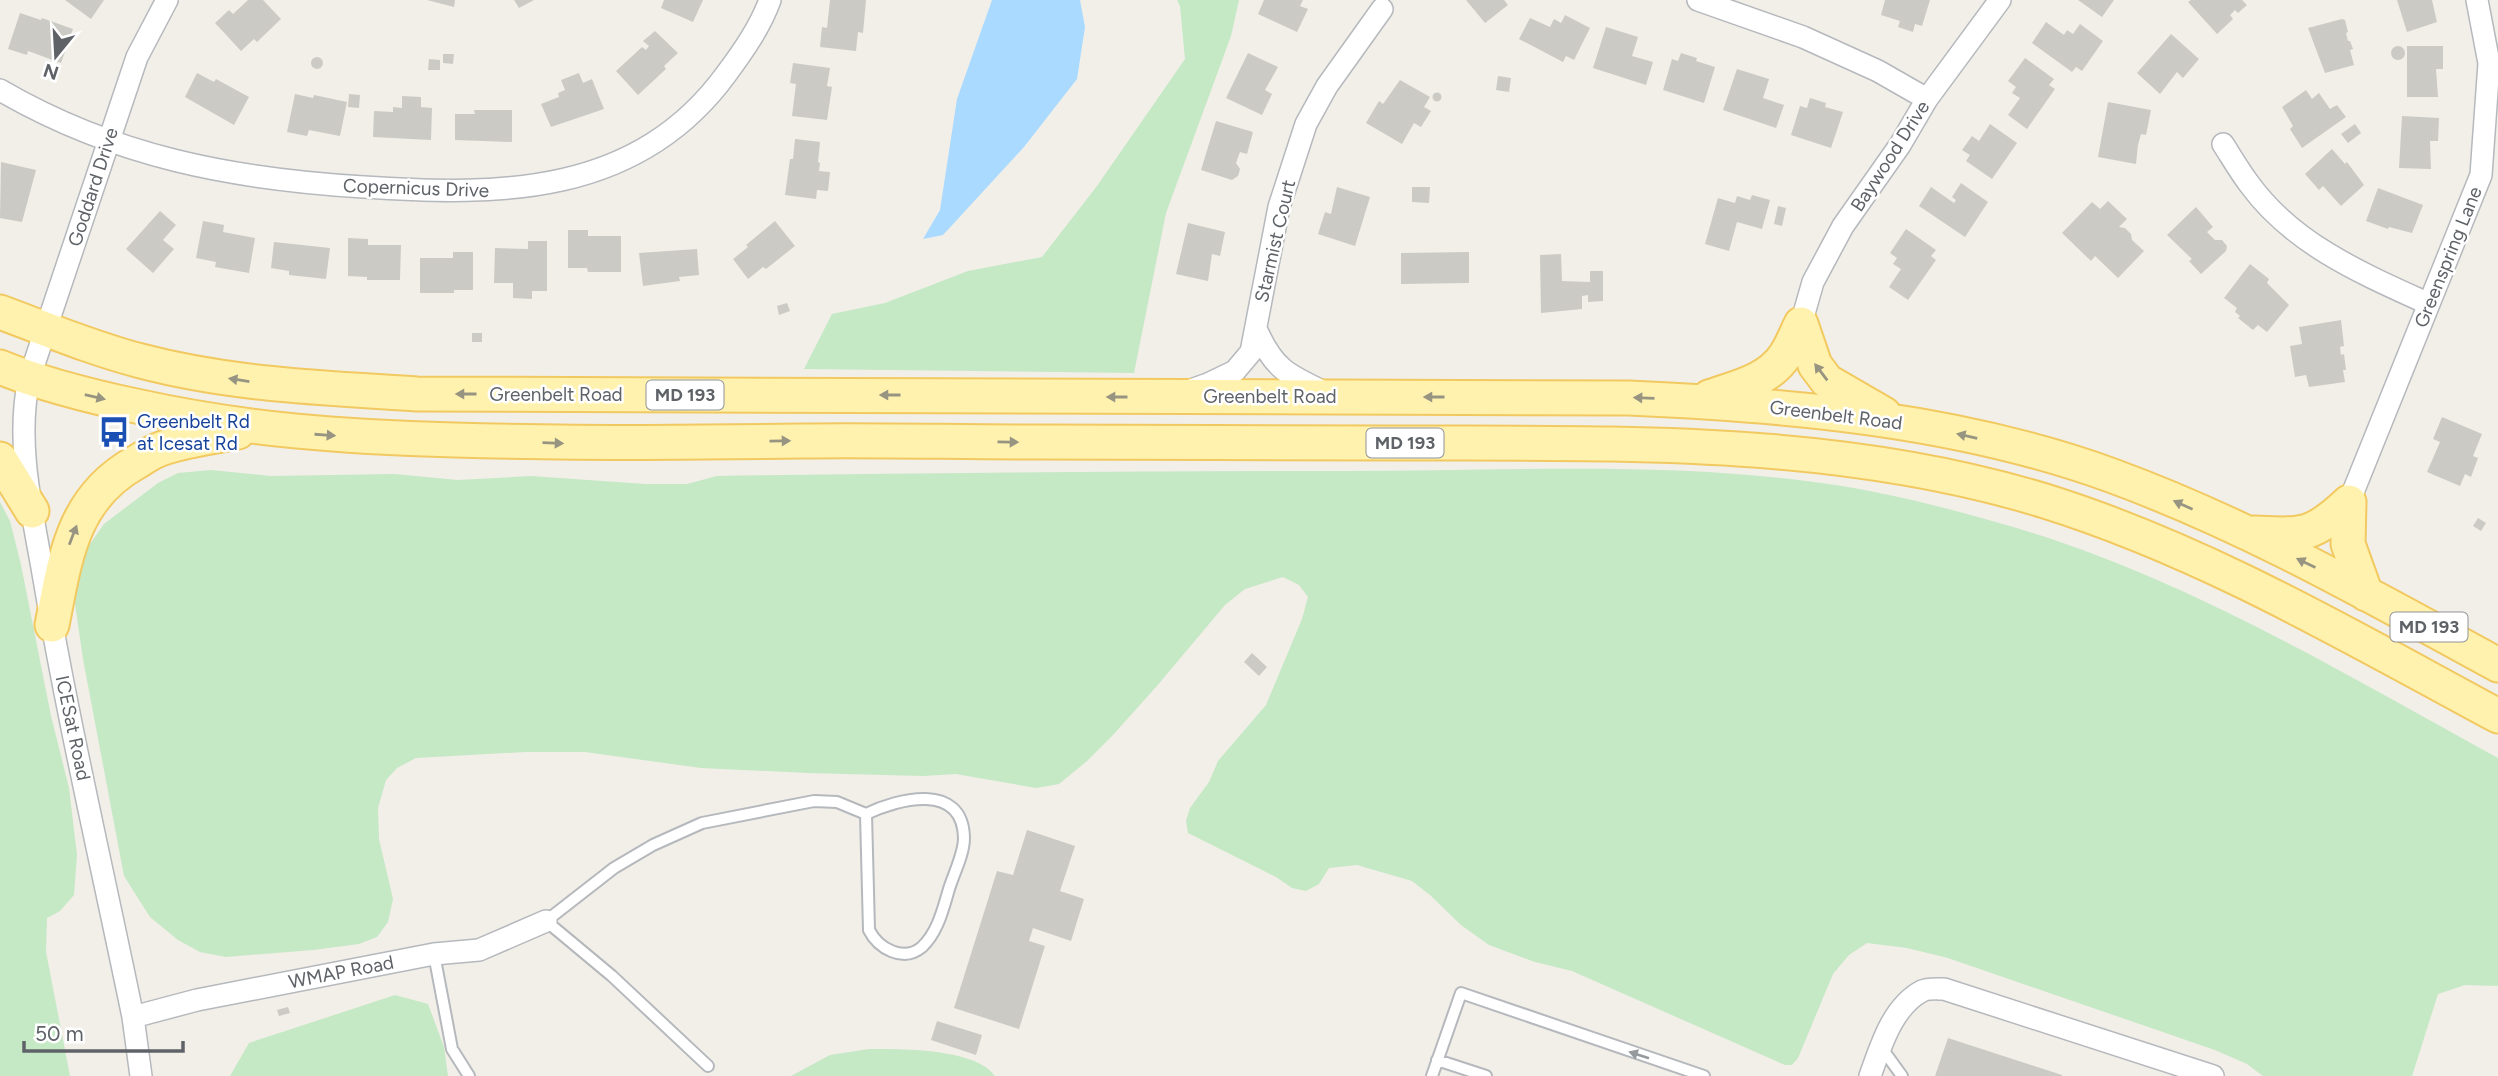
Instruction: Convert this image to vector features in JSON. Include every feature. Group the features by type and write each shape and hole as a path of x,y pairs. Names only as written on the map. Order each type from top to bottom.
{"main road":[{"name":"Greenbelt Road","path":"0,312 141,361 203,375 266,384 417,394 1619,398 1697,401 1858,415 1962,435 2063,460 2164,496 2366,594 2498,665"},
{"path":"1697,401 1748,384 1770,373 1786,355 1801,324"},
{"path":"1801,324 1815,365 1827,381 1898,422"},
{"name":"MD 193","path":"14,373 84,395 165,413 258,428 359,437 567,443 929,440 1723,447 1844,458 1968,482 2045,501 2209,564 2498,716"},
{"path":"1381,397 1381,443"},
{"path":"52,625 67,551 80,516 96,493 123,470 159,449 258,428"},
{"path":"0,459 32,511"},
{"path":"2245,533 2306,533 2327,523 2349,502"},
{"path":"2349,502 2348,544 2366,594"}],"street":[{"name":"Goddard Drive","path":"14,373 45,329 137,57 167,0"},
{"name":"Copernicus Drive","path":"0,90 42,113 107,142 177,162 251,177 298,183 467,192 547,184 596,170 635,154 681,123 710,96 760,23 770,0"},
{"path":"1698,0 1803,37 1878,71 1927,99"},
{"name":"Baywood Drive","path":"1801,324 1813,282 1843,226 1907,134 1927,99 2000,0"},
{"name":"Greenspring Lane","path":"2349,502 2481,175 2489,63 2477,0"},
{"name":"Starmist Court","path":"1169,396 1208,384 1235,371 1251,352 1279,207 1306,124 1327,86 1382,9"},
{"path":"2223,144 2250,186 2297,233 2340,262 2429,304"},
{"path":"1257,331 1267,353 1288,375 1333,396"},
{"name":"ICESat Road","path":"14,373 23,409 23,434 32,511 52,625 133,1017 141,1076"},
{"name":"WMAP Road","path":"133,1017 197,1000 435,954 479,950 546,921"},
{"path":"1870,1076 1893,1020 1907,1003 1924,990 1944,989 2213,1076"}],"lane":[{"path":"708,1066 612,976 546,921 614,868 653,845 702,823 814,801 837,802 866,814 902,800 930,798 951,808 962,823 964,839 936,929 921,948 907,954 883,948 875,942 869,930 866,814"},
{"path":"435,954 452,1049 469,1076"},
{"path":"1432,1076 1461,993 1704,1076"},
{"path":"1881,1046 1902,1076"},
{"path":"1437,1060 1486,1076"}],"green space":[{"path":"1177,0 1239,0 1231,36 1166,213 1134,373 804,369 832,314 885,303 968,271 1042,257 1097,186 1185,59 1180,6"},
{"path":"1622,469 1740,474 1798,480 1903,498 2006,525 2134,570 2319,659 2498,758 2498,986 2465,985 2438,994 2412,1076 2263,1076 2247,1064 2215,1050 1948,958 1907,948 1867,943 1849,955 1833,974 1798,1058 1792,1065 1785,1065 1572,971 1535,962 1489,945 1461,925 1412,881 1357,865 1329,868 1319,884 1306,891 1292,888 1276,877 1188,833 1186,821 1190,808 1209,782 1218,761 1266,705 1302,619 1308,597 1299,585 1283,577 1245,589 1225,605 1112,736 1059,784 1036,788 956,774 923,776 701,768 585,752 416,758 397,768 386,780 378,808 379,839 393,899 388,922 377,937 359,944 313,950 226,957 200,952 178,940 150,917 124,876 75,604 76,572 81,557 104,524 158,483 178,473 211,470 270,476 394,474 458,480 531,476 645,484 687,484 717,476"},
{"path":"0,502 10,521 21,565 51,716 69,788 77,855 74,895 60,911 47,918 46,952 70,1076 0,1076"},
{"path":"395,995 428,1004 444,1047 448,1076 230,1076 249,1043"},
{"path":"869,1049 918,1050 955,1055 985,1067 995,1076 791,1076 830,1055"}],"water":[{"path":"992,0 1080,0 1085,27 1077,79 1024,147 943,235 923,239 940,210 957,99"}],"building":[{"path":"65,0 104,0 91,19"},
{"path":"248,0 263,0 281,19 257,42 254,39 241,51 215,23 229,10 233,14"},
{"path":"427,0 455,0 454,7"},
{"path":"514,0 534,0 519,8"},
{"path":"664,0 703,0 693,22 661,8"},
{"path":"830,0 866,0 863,33 858,32 856,51 820,47 822,27 827,28"},
{"path":"1264,0 1303,0 1300,6 1308,9 1297,32 1258,14"},
{"path":"1466,0 1504,0 1508,5 1485,23"},
{"path":"1885,0 1930,0 1922,26 1915,24 1913,32 1898,27 1900,21 1881,15"},
{"path":"2078,0 2114,0 2102,17"},
{"path":"2242,0 2247,5 2238,13 2235,10 2230,15 2233,19 2217,34 2188,2"},
{"path":"2397,0 2432,0 2437,22 2407,32"},
{"path":"20,13 73,29 61,63 28,51 27,55 8,49"},
{"path":"1565,15 1590,28 1574,60 1566,56 1563,62 1519,39 1530,18 1550,27 1554,19 1561,23"},
{"path":"2345,20 2348,41 2353,49 2350,50 2354,65 2325,73 2308,28"},
{"path":"2046,22 2064,35 2067,30 2073,34 2080,24 2103,41 2082,71 2076,67 2072,72 2032,43"},
{"path":"1606,27 1638,37 1632,56 1653,62 1646,85 1593,68"},
{"path":"655,31 678,53 664,66 666,69 638,95 616,71 642,47 646,50 649,46 643,41"},
{"path":"2171,34 2199,59 2183,78 2177,72 2160,94 2137,73"},
{"path":"2398,46 2403,48 2403,58 2398,60 2393,58 2391,53 2393,48"},
{"path":"2407,46 2443,46 2443,69 2436,69 2438,97 2407,97"},
{"path":"1248,53 1278,67 1265,90 1272,94 1262,115 1226,98"},
{"path":"1681,53 1715,67 1704,103 1663,90 1672,59 1678,61"},
{"path":"443,54 454,54 453,64 443,63"},
{"path":"312,58 322,58 322,68 312,68"},
{"path":"2025,58 2054,79 2049,85 2055,89 2027,129 2008,115 2020,98 2012,93 2016,87 2008,81"},
{"path":"429,59 440,60 440,70 428,70"},
{"path":"793,63 830,68 827,86 832,87 827,120 792,116 796,84 790,83"},
{"path":"1737,69 1769,79 1763,98 1784,105 1776,128 1723,110"},
{"path":"197,73 214,82 216,79 249,97 234,125 185,97"},
{"path":"579,73 583,83 592,79 604,109 551,127 541,104 559,97 558,93 565,90 561,80"},
{"path":"1498,76 1511,78 1509,92 1496,90"},
{"path":"1400,80 1430,97 1424,107 1431,111 1421,127 1414,123 1402,144 1366,123 1379,101 1383,104"},
{"path":"2306,90 2312,99 2319,93 2330,109 2337,105 2346,117 2302,148 2290,129 2293,126 2282,107"},
{"path":"1437,92 1442,97 1437,102 1432,97"},
{"path":"295,94 347,102 340,136 309,130 307,136 287,132"},
{"path":"349,94 360,95 359,108 348,107"},
{"path":"402,96 421,97 421,107 432,108 431,140 373,137 374,111 393,112 393,107 402,108"},
{"path":"1810,98 1826,103 1825,107 1843,112 1831,148 1791,135 1800,106 1807,108"},
{"path":"2108,102 2151,110 2146,135 2141,134 2136,164 2098,157"},
{"path":"474,110 512,110 512,142 455,140 455,114 475,114"},
{"path":"2402,116 2439,118 2438,141 2430,141 2431,169 2399,168"},
{"path":"1216,121 1253,132 1247,154 1240,152 1236,163 1240,169 1238,176 1232,180 1201,170"},
{"path":"1990,124 2017,143 1992,179 1966,161 1970,155 1962,150 1972,136 1979,141"},
{"path":"2355,124 2361,133 2348,143 2341,134"},
{"path":"795,139 820,142 819,171 830,172 828,191 817,190 816,199 785,195"},
{"path":"2332,149 2345,164 2347,162 2364,185 2341,206 2323,186 2319,190 2305,174"},
{"path":"1,162 36,170 22,222 0,218"},
{"path":"1961,183 1988,202 1965,237 1919,206 1931,187 1954,203 1956,200 1952,197"},
{"path":"1337,187 1370,197 1355,246 1318,234 1325,212 1331,214"},
{"path":"1412,187 1430,187 1429,203 1412,202"},
{"path":"2378,188 2423,205 2412,233 2389,227 2388,229 2366,221"},
{"path":"1752,195 1770,200 1762,229 1737,222 1729,251 1705,244 1718,198 1735,203 1737,196 1750,200"},
{"path":"2108,201 2127,219 2119,227 2125,228 2131,234 2132,240 2144,251 2118,278 2095,256 2091,261 2062,233 2092,202 2100,209"},
{"path":"1778,206 1786,208 1782,226 1774,224"},
{"path":"2196,207 2213,227 2207,232 2227,246 2226,251 2201,274 2189,261 2192,259 2167,235"},
{"path":"160,211 176,225 163,240 174,249 153,273 126,249"},
{"path":"203,221 224,225 223,232 255,238 249,273 215,267 216,262 196,258"},
{"path":"775,221 795,246 766,269 763,267 748,279 733,259"},
{"path":"1188,223 1225,232 1220,256 1212,254 1208,281 1176,274"},
{"path":"1906,229 1936,250 1931,256 1936,260 1908,300 1889,287 1901,269 1893,264 1897,258 1890,253"},
{"path":"568,230 588,230 588,236 621,236 621,272 588,272 587,268 568,268"},
{"path":"348,238 368,239 368,245 401,245 400,280 367,280 367,277 348,276"},
{"path":"528,241 547,241 547,291 532,291 532,299 513,298 513,283 494,283 495,248 528,249"},
{"path":"274,242 330,248 326,279 289,275 289,271 271,268"},
{"path":"697,249 699,275 679,277 680,281 643,286 639,253"},
{"path":"453,252 473,252 473,290 420,293 420,258 453,258"},
{"path":"1469,252 1469,283 1401,284 1401,253"},
{"path":"1561,254 1562,281 1590,282 1590,271 1603,271 1603,301 1588,302 1588,295 1582,296 1582,309 1541,313 1540,255"},
{"path":"2250,264 2269,279 2267,283 2289,305 2267,332 2258,325 2253,330 2238,318 2240,316 2235,312 2237,308 2224,298"},
{"path":"787,303 790,311 779,315 777,306"},
{"path":"2341,320 2344,346 2340,347 2341,355 2344,354 2345,382 2309,387 2306,375 2295,377 2290,346 2302,344 2299,327"},
{"path":"472,333 482,333 482,342 472,342"},
{"path":"2442,417 2482,434 2473,456 2478,458 2471,477 2465,474 2460,486 2427,472 2440,442 2433,439"},
{"path":"2478,518 2486,523 2481,531 2473,526"},
{"path":"1252,653 1267,667 1259,676 1244,662"},
{"path":"1027,830 1075,846 1060,891 1084,899 1071,941 1033,928 1029,941 1045,946 1019,1029 954,1008 997,871 1013,875"},
{"path":"288,1007 290,1013 279,1016 277,1010"},
{"path":"937,1021 982,1035 976,1055 931,1040"},
{"path":"1948,1038 2062,1075 2062,1076 1935,1076"}],"place":[{"name":"Greenbelt Rd at Icesat Rd","path":"114,432"}]}
